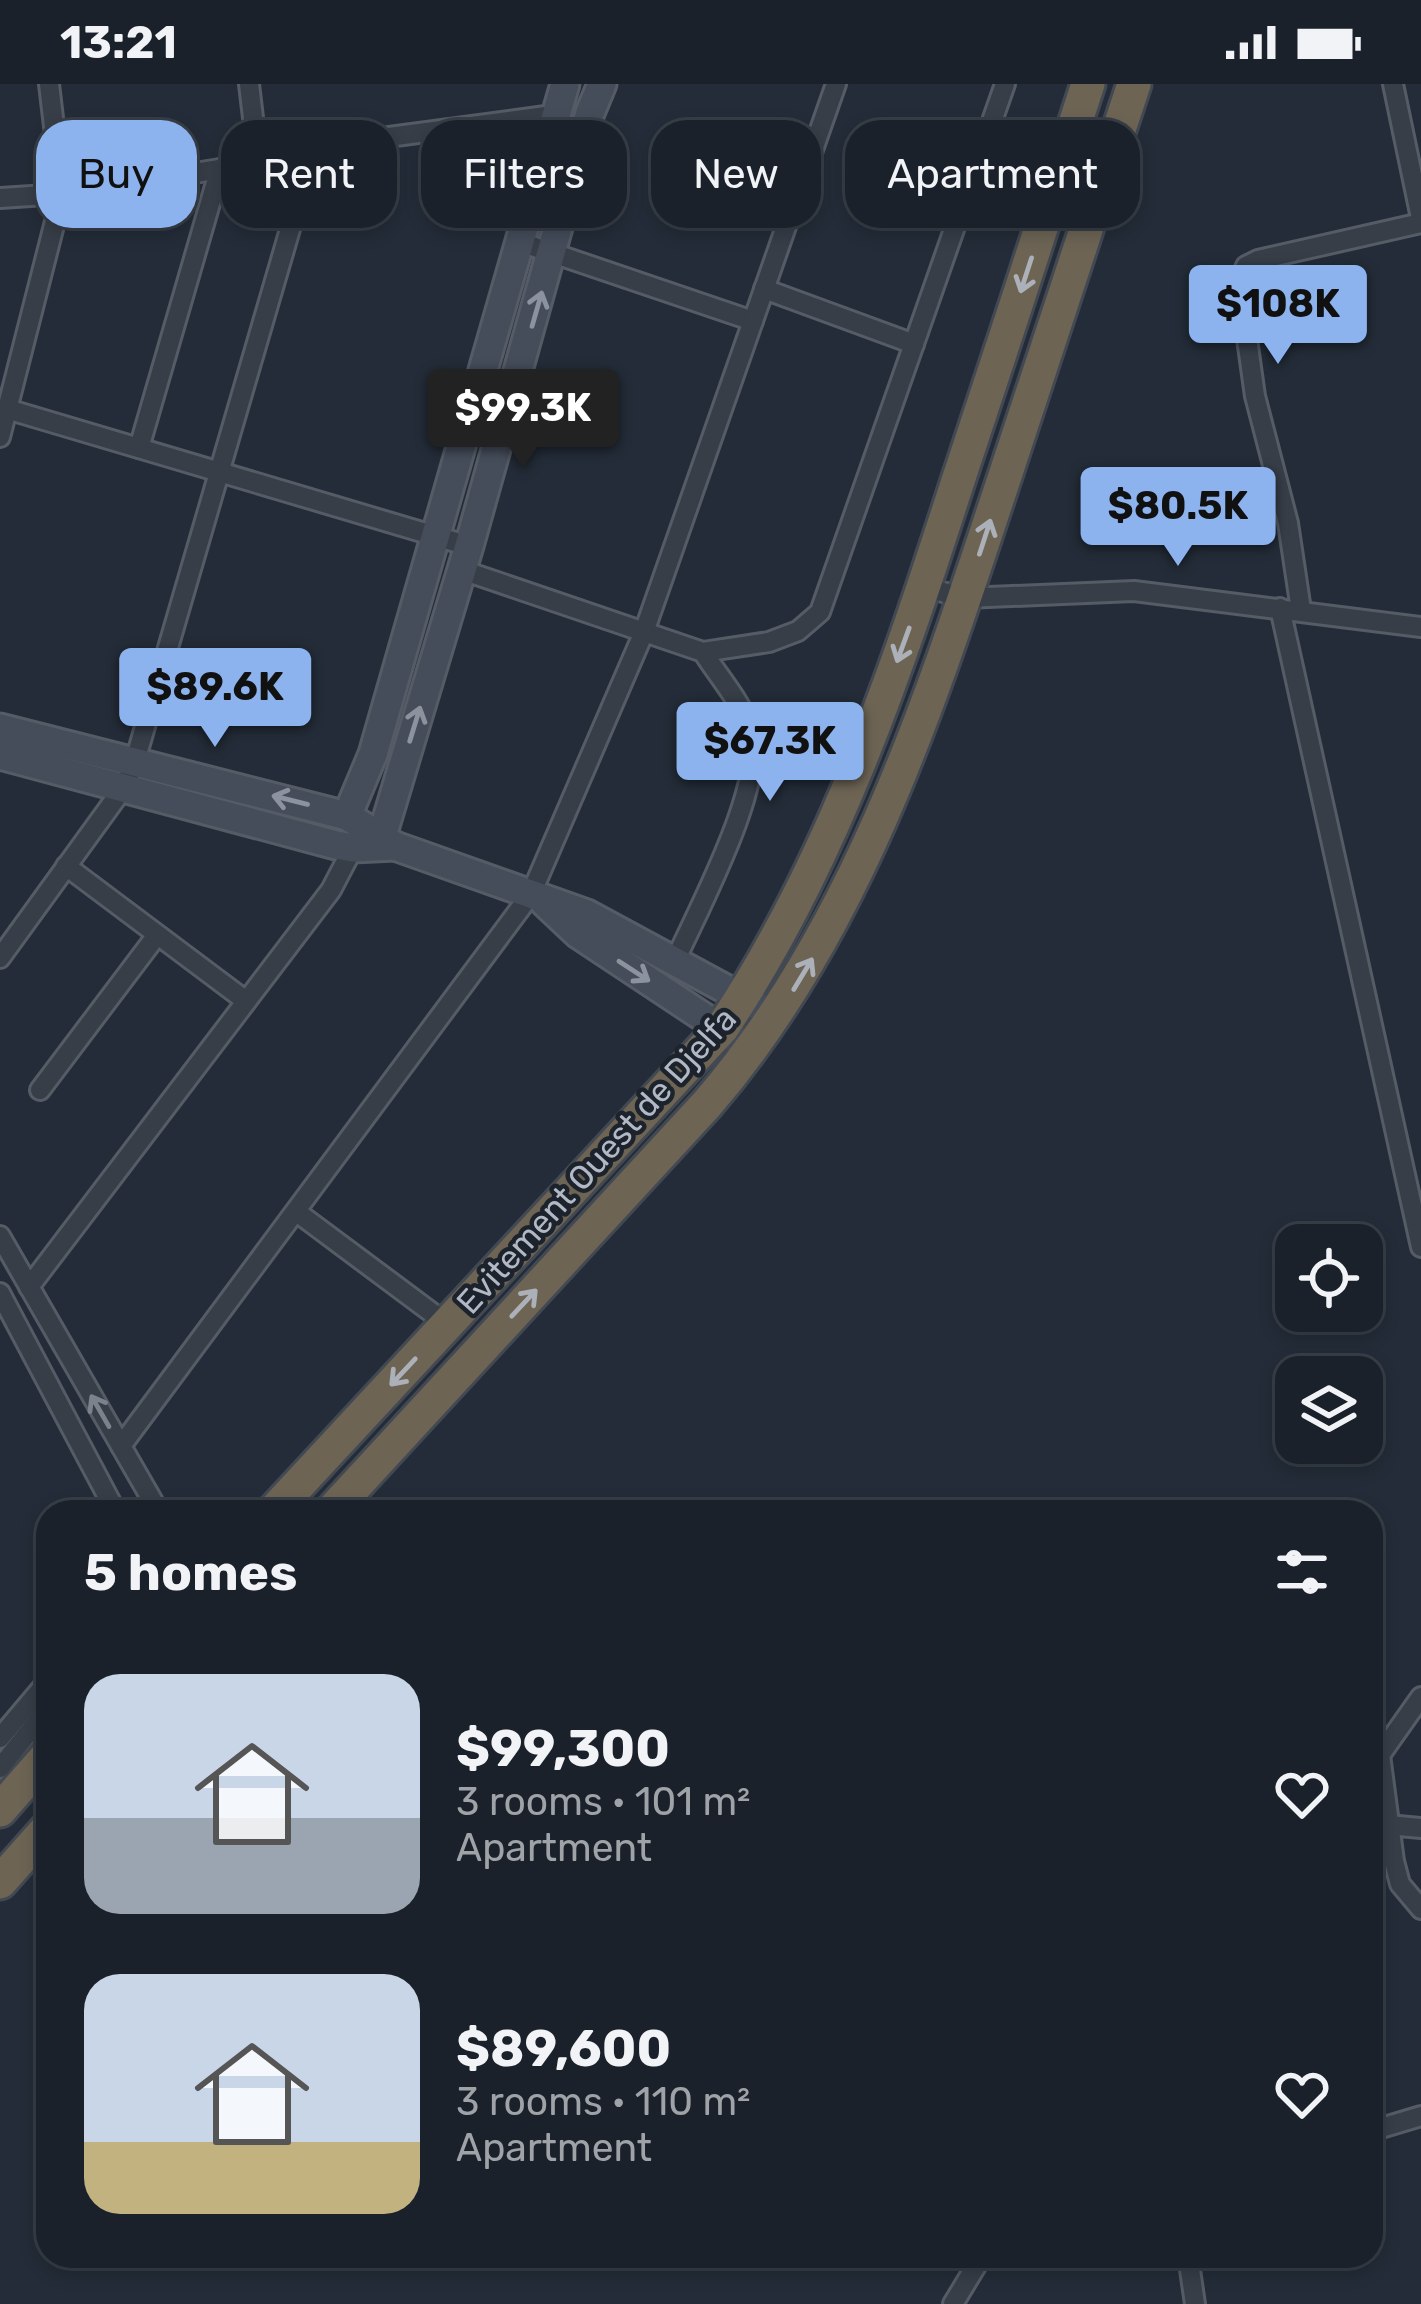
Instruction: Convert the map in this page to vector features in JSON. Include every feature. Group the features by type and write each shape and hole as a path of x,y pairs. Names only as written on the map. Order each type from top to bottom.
{"highway":[{"name":"Evitement Ouest de Djelfa","path":"285,1500 722,1028 771,953 865,752 1088,84"},
{"path":"342,1500 753,1050 829,928 896,783 965,598 1134,84"},
{"path":"0,1810 36,1769"},
{"path":"0,1882 36,1842"}],"street":[{"path":"49,84 53,120"},
{"path":"249,84 253,120"},
{"path":"347,816 373,754 565,84"},
{"path":"388,841 590,113 602,84"},
{"path":"121,1446 536,897 644,632 836,84"},
{"path":"8,409 435,536 466,558 703,652 769,642 798,632 820,612 1005,84"},
{"path":"1394,84 1421,220 1258,260 1246,266 1239,282 1255,396 1288,523 1290,609 1421,1247"},
{"path":"397,136 553,115"},
{"path":"139,448 220,169 197,173"},
{"path":"0,198 36,196"},
{"path":"0,437 54,228"},
{"path":"0,958 129,774 290,228"},
{"path":"520,242 753,321"},
{"path":"764,289 914,344"},
{"path":"0,356 20,363"},
{"path":"924,586 965,598 1134,591 1421,628"},
{"path":"675,961 731,838 754,750 751,728 703,652"},
{"path":"0,728 353,848 388,841"},
{"path":"0,755 129,774 347,816 388,841 587,914 776,1017"},
{"path":"29,1287 331,890 353,848"},
{"path":"66,866 246,1001"},
{"path":"536,897 578,934 753,1050"},
{"path":"40,1090 157,934"},
{"path":"1398,1144 1421,1157"},
{"path":"298,1213 447,1324"},
{"path":"0,1236 6,1261 29,1287 152,1500"},
{"path":"0,1293 110,1500"},
{"path":"0,1738 36,1695"},
{"path":"1383,1748 1421,1697"},
{"path":"0,1768 36,1723"},
{"path":"1421,1828 1383,1840 1400,1884 1421,1909"},
{"path":"1383,2127 1421,2116"},
{"path":"953,2304 975,2268"},
{"path":"1190,2268 1196,2304"}]}
